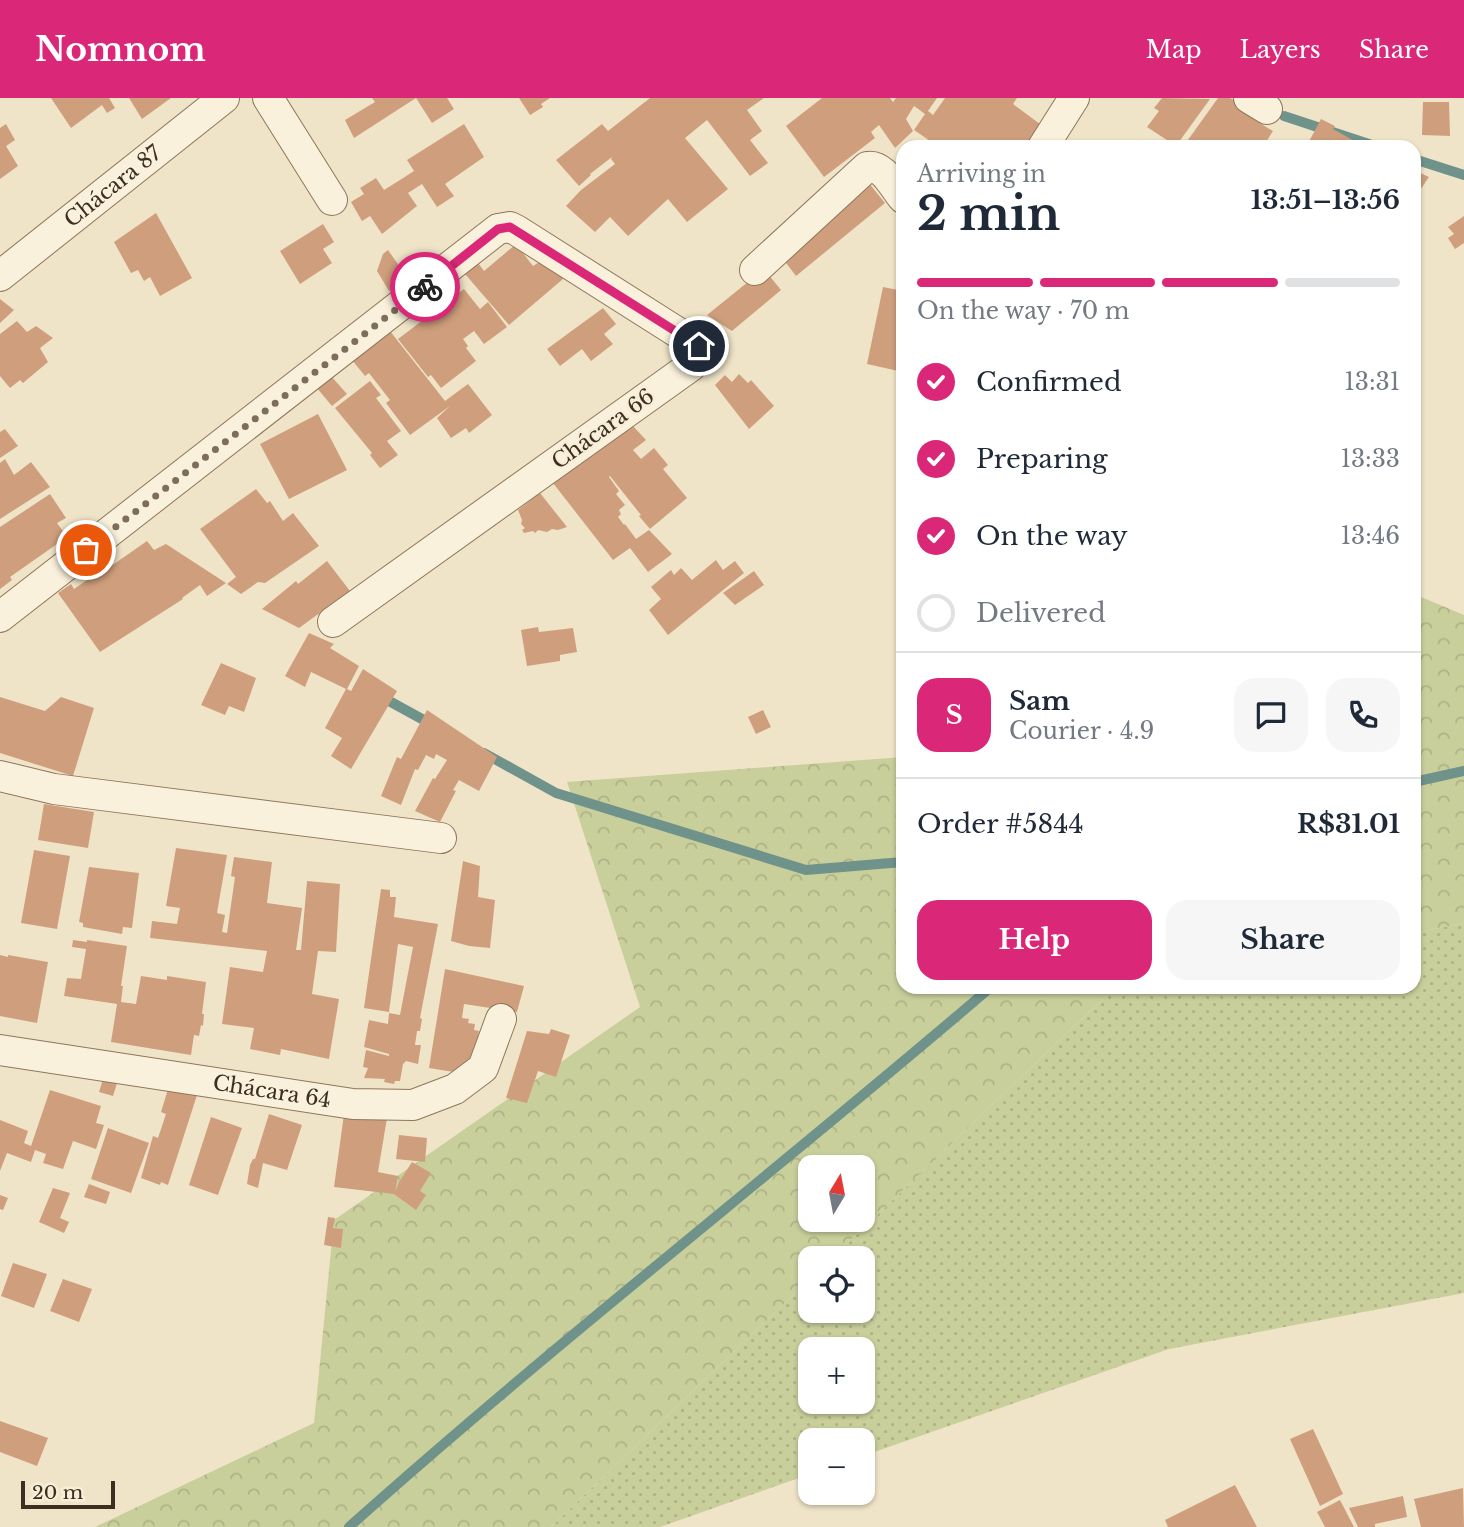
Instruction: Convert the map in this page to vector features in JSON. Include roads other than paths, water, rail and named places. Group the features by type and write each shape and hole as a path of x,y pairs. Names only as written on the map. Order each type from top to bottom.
{"street":[{"name":"Chácara 87","path":"0,276 224,98"},
{"path":"268,98 332,200"},
{"path":"1047,140 1074,98"},
{"path":"755,270 867,167 880,169 896,189"},
{"name":"Chácara 66","path":"0,617 505,227 516,230 699,346 701,352 691,366 333,622"},
{"path":"0,776 54,789 441,838"},
{"name":"Chácara 64","path":"0,1050 353,1104 413,1105 455,1089 483,1068 501,1019"}],"waterway":[{"path":"1284,116 1357,140"},
{"path":"1421,161 1464,175"},
{"path":"380,696 431,724"},
{"path":"484,753 556,793 806,870 896,863"},
{"path":"1421,780 1464,771"},
{"path":"349,1527 507,1390 983,994"}]}
